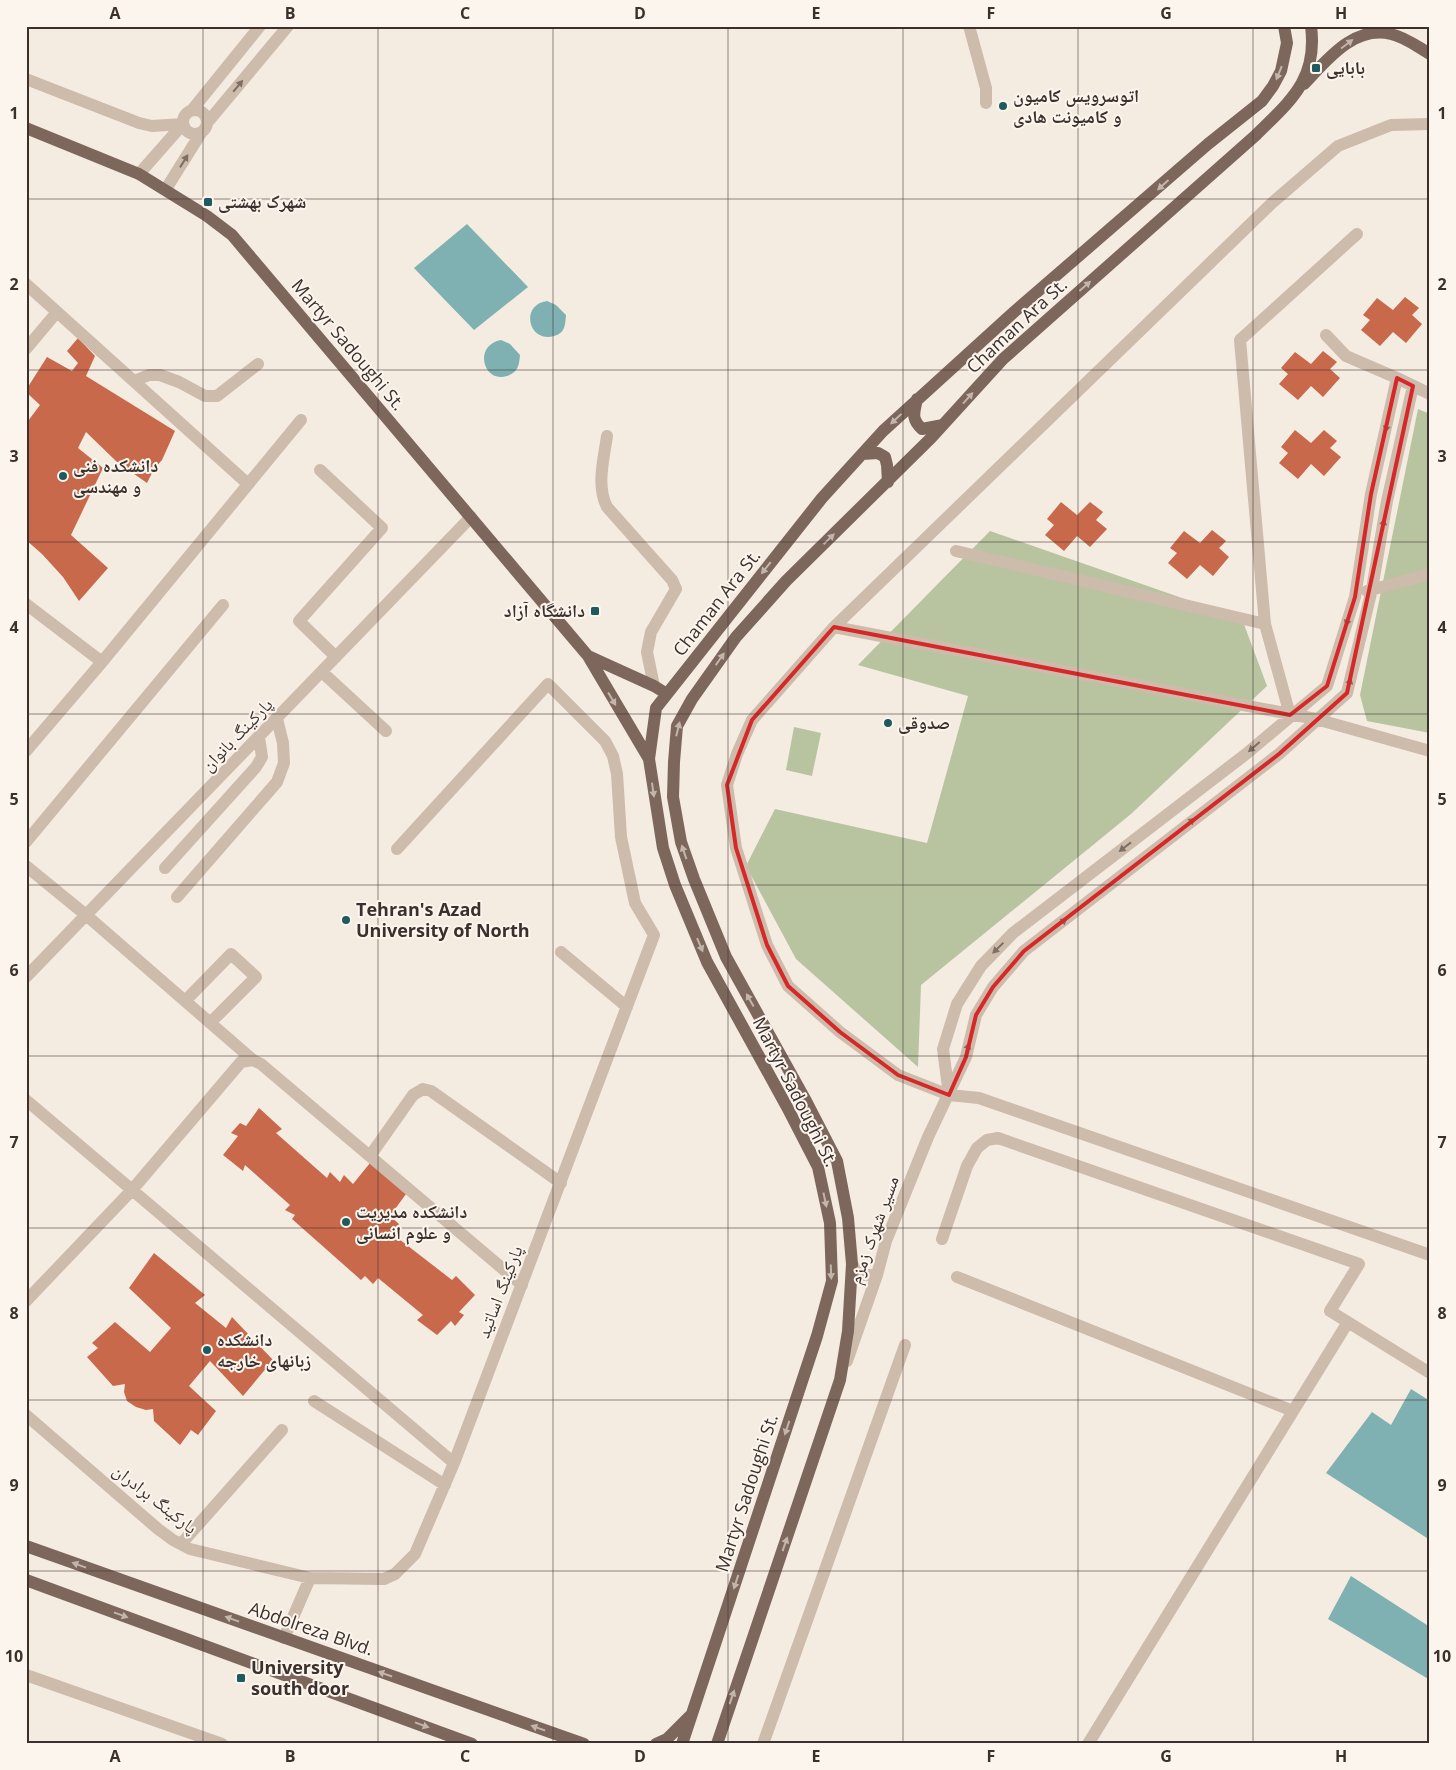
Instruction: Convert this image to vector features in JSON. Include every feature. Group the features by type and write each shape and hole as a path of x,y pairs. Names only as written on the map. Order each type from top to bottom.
{"main road":[{"name":"Chaman Ara St.","path":"668,694 822,498 883,431 1014,312 1208,144 1262,101 1281,71 1287,43 1284,26"},
{"name":"Chaman Ara St.","path":"692,699 736,637 786,581 888,482 944,424 1002,359 1256,136 1299,90 1309,66 1313,43 1311,26"},
{"path":"1299,90 1332,56 1358,36 1370,32 1390,33 1430,54"},
{"name":"Martyr Sadoughi St.","path":"26,128 139,174 166,189 232,235 588,656 649,759"},
{"path":"917,399 914,414 916,423 922,429 944,424"},
{"path":"862,454 878,453 885,457 888,482"},
{"path":"588,656 668,694"},
{"name":"Martyr Sadoughi St.","path":"668,694 656,708 649,759 663,848 675,885 707,962 818,1167 830,1223 832,1281 817,1336 682,1744"},
{"name":"Martyr Sadoughi St.","path":"692,699 677,726 674,762 673,797 681,842 726,957 806,1101 836,1161 848,1218 852,1264 848,1331 840,1380 717,1744"},
{"name":"Abdolreza Blvd.","path":"26,1546 584,1744"},
{"path":"26,1580 472,1744"},
{"path":"656,1744 667,1739 694,1712"},
{"path":"725,1719 728,1744"}],"street":[{"path":"139,174 182,124 184,115 192,110 260,26"},
{"path":"166,189 204,128 288,26"},
{"path":"969,26 986,88 986,103"},
{"path":"26,79 139,124 152,126 182,124"},
{"path":"192,110 203,113 206,117 204,128"},
{"path":"182,124 185,130 190,133 204,128"},
{"path":"1430,124 1391,125 1338,146 1272,203 834,627 752,720 737,754 727,785 736,848 767,945 788,986 840,1032 898,1075 949,1095 979,1098 1430,1255"},
{"path":"1290,715 1265,624 1240,340 1357,234"},
{"path":"26,284 248,484"},
{"path":"26,349 57,312"},
{"path":"1326,335 1346,356 1430,394"},
{"path":"134,381 149,375 160,375 179,382 205,396 217,396 258,364"},
{"path":"949,1095 943,1048 957,1004 981,966 1013,934 1246,754 1290,715 1327,686 1355,597 1372,494 1397,378"},
{"name":"مسیر شهرک زمزم","path":"840,1380 877,1275 886,1241 928,1137 966,1057 976,1015 992,987 1024,951 1279,754 1347,693 1372,589 1387,501 1413,386"},
{"path":"26,752 301,420"},
{"path":"607,436 602,466 603,500 606,507 672,580 676,589 651,632 647,652 654,686"},
{"path":"320,470 382,528 299,621 336,657"},
{"path":"1372,494 1387,501"},
{"name":"پارکینگ بانوان","path":"26,977 471,517"},
{"path":"956,551 1265,624"},
{"path":"1355,597 1372,589 1430,574"},
{"path":"26,604 102,662"},
{"path":"26,842 223,605"},
{"path":"834,627 1316,719 1430,751"},
{"path":"322,672 386,732"},
{"name":"پارکینگ اساتید","path":"310,1578 384,1579 395,1574 415,1554 454,1463 654,935 636,903 632,887 621,837 617,774 613,756 605,741 548,684 397,849"},
{"path":"177,897 277,782 284,763 284,743 277,719"},
{"path":"165,868 256,768 262,757 259,737"},
{"path":"26,866 86,915 253,1060 261,1064 522,1285"},
{"path":"561,952 627,1007"},
{"path":"185,1001 231,954 256,977 210,1023"},
{"path":"26,1301 132,1190 242,1062 253,1060"},
{"path":"370,1156 413,1095 423,1089 431,1091 561,1183"},
{"path":"26,1100 454,1463"},
{"path":"942,1239 968,1166 977,1148 987,1140 998,1138 1359,1264 1330,1311 1430,1373"},
{"path":"852,1264 859,1275 877,1275"},
{"path":"957,1277 1293,1412"},
{"path":"1088,1744 1348,1322"},
{"path":"763,1744 905,1345"},
{"path":"314,1401 445,1485"},
{"name":"پارکینگ برادران","path":"26,1415 158,1529 180,1544 190,1549 310,1578"},
{"path":"180,1544 282,1430"},
{"path":"284,1638 310,1578"},
{"path":"26,1675 222,1744"}],"highlighted area":[{"path":"1397,378 1413,386 1347,693 1279,754 1024,951 993,987 976,1015 966,1057 949,1095 898,1075 840,1032 788,986 767,945 736,848 727,785 752,720 834,627 1290,715 1327,686 1355,597 1371,494"}],"green space":[{"path":"1418,409 1430,414 1430,733 1367,721 1360,695"},
{"path":"990,531 1242,619 1267,686 1131,814 921,985 918,1067 796,959 746,866 775,809 927,843 968,696 858,665"},
{"path":"794,727 821,733 812,776 786,770"}],"water":[{"path":"467,224 528,287 474,330 414,268"},
{"path":"547,301 556,305 566,315 565,326 562,331 558,335 545,337 533,329 530,316 538,304"},
{"path":"501,340 510,344 520,355 516,370 507,376 499,377 487,369 484,363 484,356 492,343"},
{"path":"1411,1389 1430,1401 1430,1540 1326,1473 1372,1412 1391,1425"},
{"path":"1351,1576 1430,1627 1430,1680 1328,1619"}],"building":[{"path":"1405,297 1419,308 1412,315 1422,324 1406,343 1393,332 1380,346 1361,330 1370,320 1363,315 1377,298 1393,310"},
{"name":"دانشکده فنی و مهندسی","path":"78,338 95,356 86,376 175,431 162,460 154,469 147,483 117,462 86,432 78,448 103,468 71,535 108,568 79,601 63,577 26,540 26,420 28,421 40,405 26,390 47,357 72,371 78,363 67,351"},
{"path":"1323,351 1337,362 1330,369 1340,378 1323,397 1311,386 1298,400 1279,384 1288,374 1281,368 1295,352 1311,364"},
{"path":"1295,430 1311,443 1324,430 1337,441 1330,448 1341,457 1324,476 1311,464 1298,479 1279,463 1288,453 1281,447"},
{"path":"1061,502 1077,515 1090,502 1103,512 1096,520 1107,529 1090,547 1077,536 1064,551 1045,535 1054,525 1047,519"},
{"path":"1212,530 1226,541 1219,548 1229,557 1213,576 1200,565 1187,579 1168,563 1177,553 1170,548 1184,531 1200,543"},
{"name":"دانشکده مدیریت و علوم انسانی","path":"259,1108 282,1129 276,1133 327,1178 330,1172 340,1182 344,1175 353,1184 370,1163 406,1194 390,1216 399,1224 395,1229 401,1233 399,1239 452,1280 456,1276 475,1295 459,1312 464,1315 455,1326 451,1321 437,1335 417,1320 423,1315 378,1278 373,1284 365,1276 361,1280 292,1219 295,1215 285,1210 290,1205 245,1165 243,1171 223,1155 238,1136 231,1133 240,1123 246,1126"},
{"name":"دانشکده زبانهای خارجه","path":"154,1253 205,1295 195,1303 226,1328 232,1317 273,1360 243,1396 210,1361 189,1386 216,1411 198,1435 191,1430 180,1445 154,1421 153,1409 146,1410 136,1407 127,1401 124,1392 125,1384 113,1386 87,1357 98,1348 92,1343 115,1322 150,1352 171,1328 129,1288"}],"place":[{"name":"بابایی","path":"1316,68"},
{"name":"اتوسرویس کامیون و کامیونت هادی","path":"1003,106"},
{"name":"شهرک بهشتی","path":"208,202"},
{"name":"دانشکده فنی و مهندسی","path":"63,476"},
{"name":"دانشگاه آزاد","path":"595,611"},
{"name":"صدوقی","path":"888,723"},
{"name":"Tehran's Azad University of North","path":"346,920"},
{"name":"دانشکده مدیریت و علوم انسانی","path":"346,1222"},
{"name":"دانشکده زبانهای خارجه","path":"207,1350"},
{"name":"University south door","path":"241,1678"}]}
